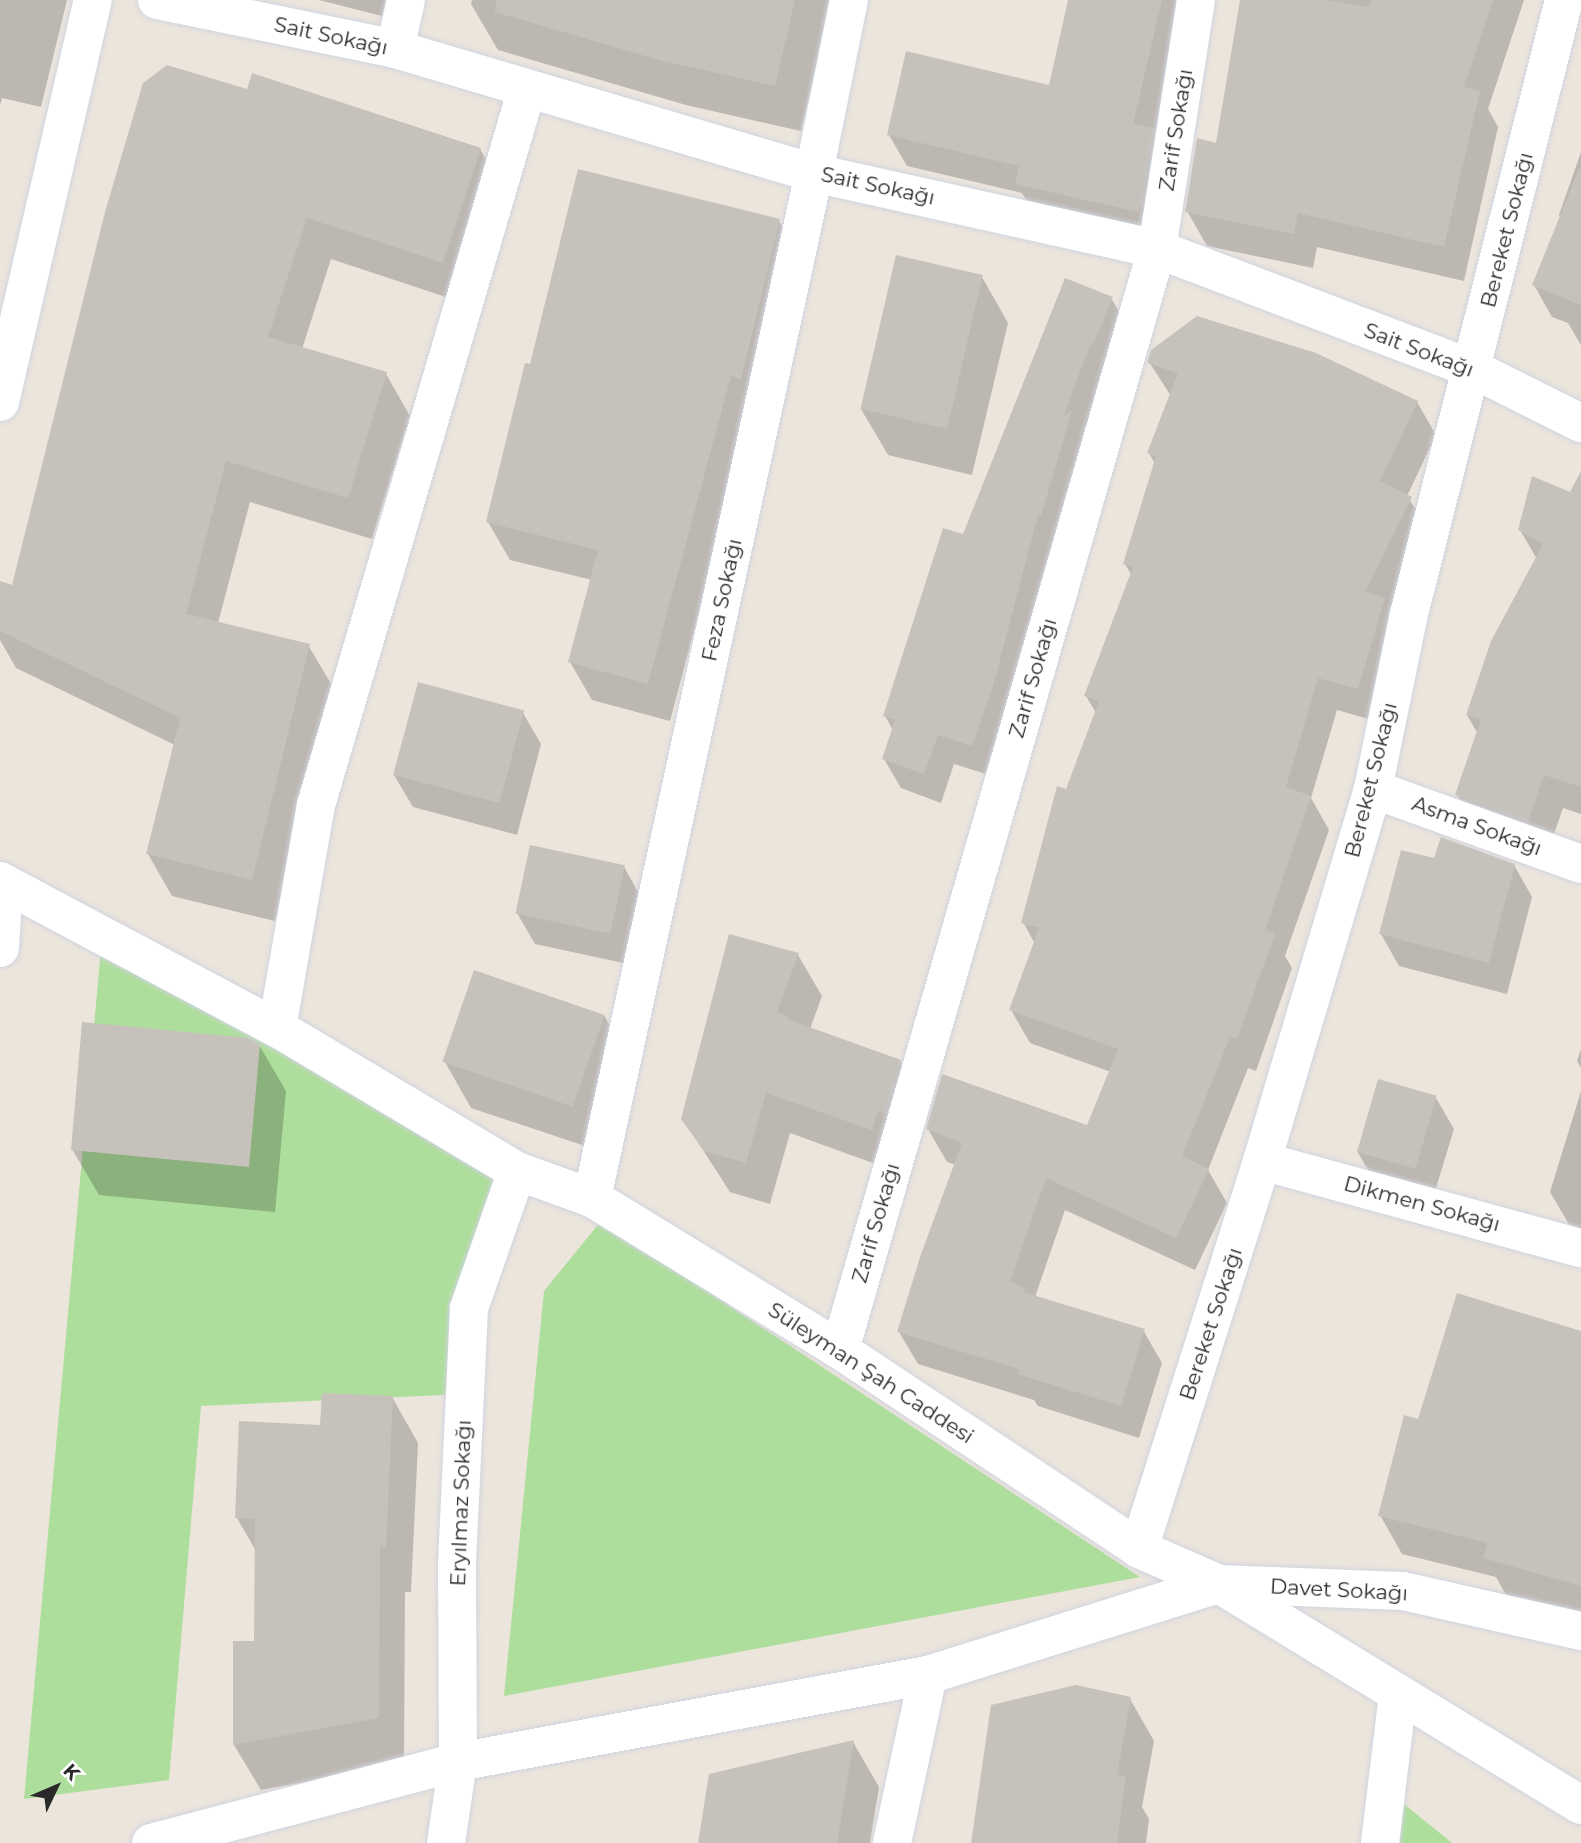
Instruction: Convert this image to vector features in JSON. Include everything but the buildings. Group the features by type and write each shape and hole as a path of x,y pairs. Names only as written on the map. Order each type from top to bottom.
{"street":[{"path":"0,402 93,0"},
{"name":"Sait Sokağı","path":"157,0 394,49 814,173 1157,250 1473,369 1581,423"},
{"path":"394,49 406,0"},
{"name":"Feza Sokağı","path":"592,1198 849,0"},
{"name":"Zarif Sokağı","path":"840,1350 1157,250 1196,0"},
{"name":"Bereket Sokağı","path":"1139,1549 1262,1161 1373,789 1409,614 1564,0"},
{"path":"276,1028 316,805 527,89"},
{"name":"Asma Sokağı","path":"1373,789 1581,864"},
{"path":"0,948 2,882"},
{"name":"Süleyman Şah Caddesi","path":"2,882 276,1028 517,1171 592,1198 840,1350 1139,1549 1219,1584"},
{"name":"Dikmen Sokağı","path":"1262,1161 1581,1248"},
{"name":"Eryılmaz Sokağı","path":"446,1843 458,1762 457,1563 469,1308 517,1171"},
{"path":"150,1843 458,1762 928,1675 1219,1584 1581,1805"},
{"name":"Davet Sokağı","path":"1219,1584 1403,1591 1581,1632"},
{"path":"892,1843 928,1675"},
{"path":"1380,1843 1398,1695"}],"green space":[{"path":"101,949 515,1177 465,1394 201,1406 169,1780 24,1799"},
{"path":"601,1221 1140,1577 504,1696 544,1291"},
{"path":"1404,1804 1452,1843 1400,1843"}]}
